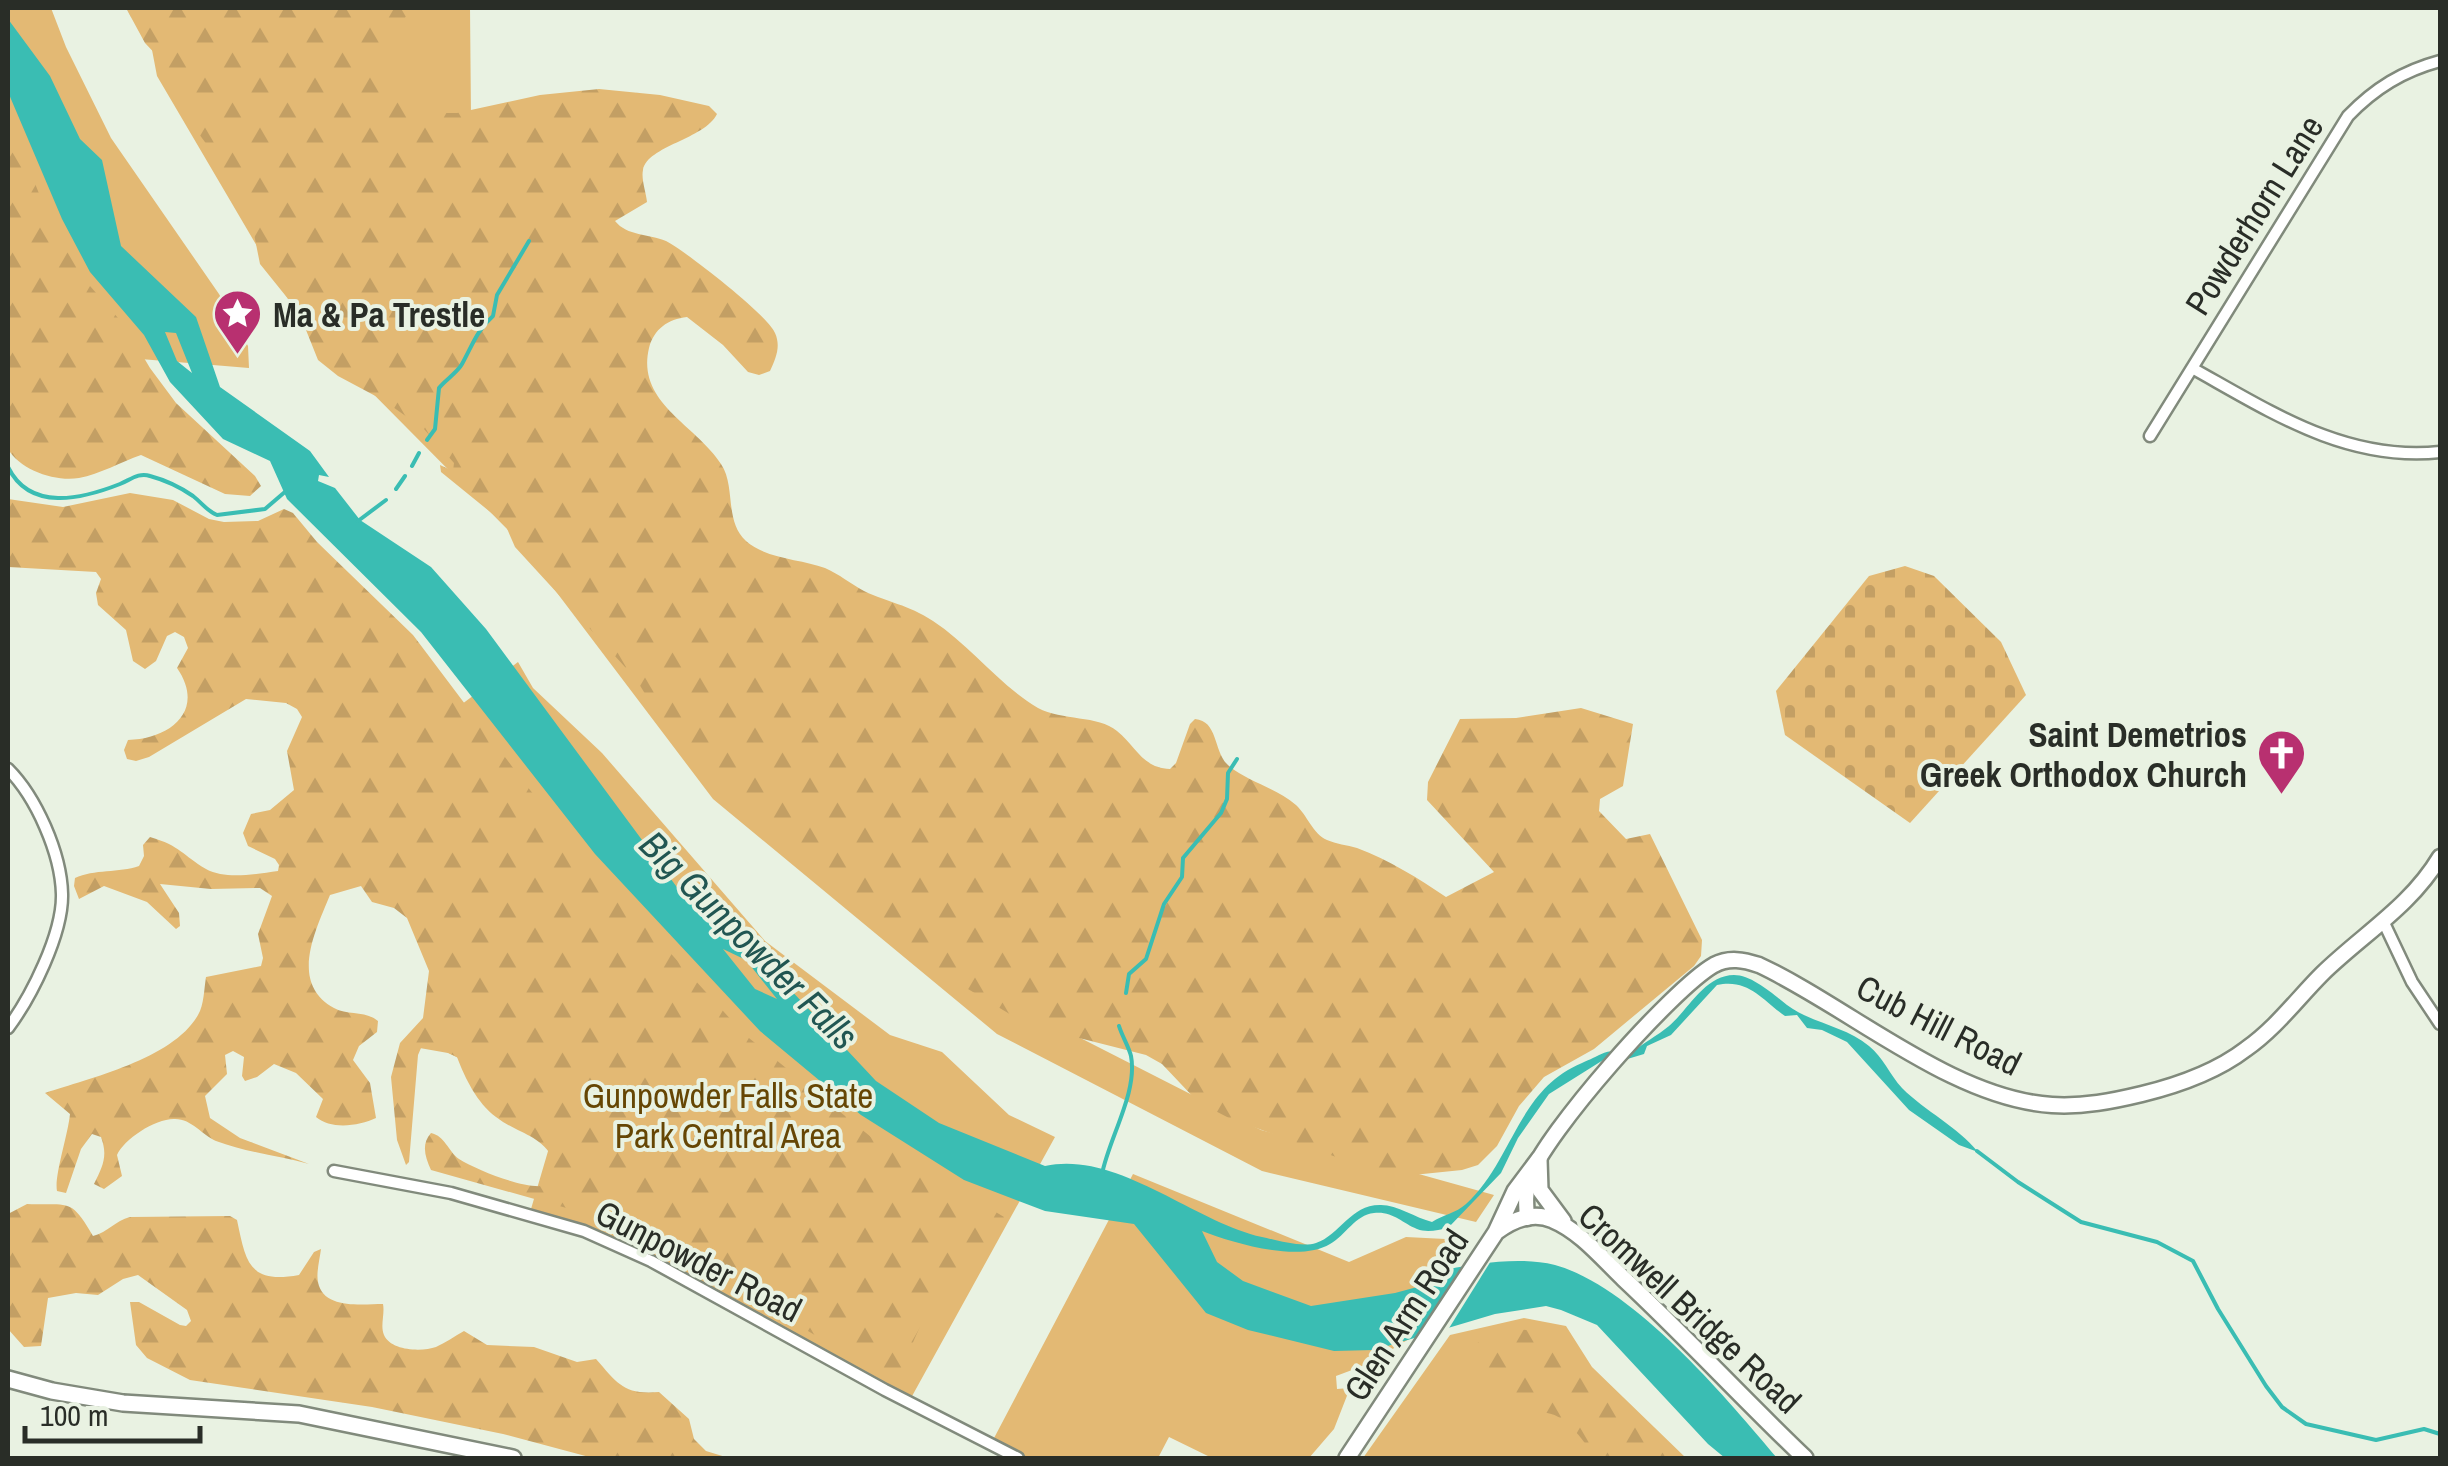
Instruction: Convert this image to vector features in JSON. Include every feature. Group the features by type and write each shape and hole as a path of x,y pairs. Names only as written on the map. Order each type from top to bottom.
{"main road":[{"path":"1539,1158 1540,1190 1569,1228"},
{"path":"1491,1238 1515,1191 1539,1158"},
{"name":"Cromwell Bridge Road","path":"1527,1218 1549,1218 1569,1228 1805,1458"},
{"name":"Glen Arm Road","path":"1347,1458 1491,1238 1508,1224 1527,1218"},
{"path":"8,1379 52,1391 124,1402 299,1414 513,1458"}],"street":[{"name":"Powderhorn Lane","path":"2150,436 2348,116 2396,76 2440,61"},
{"path":"2192,368 2323,438 2393,454 2440,452"},
{"path":"8,769 40,813 62,893 58,923 37,978 8,1028"},
{"name":"Cub Hill Road","path":"1527,1218 1526,1190 1539,1158 1620,1054 1711,968 1728,960 1747,961 1791,982 1972,1084 2031,1102 2073,1105 2154,1090 2207,1072 2234,1057 2274,1026 2322,975 2384,923 2420,887 2440,858"},
{"path":"2384,923 2412,982 2440,1024"},
{"name":"Gunpowder Road","path":"334,1171 451,1193 584,1231 651,1261 1018,1458"}],"green space":[{"path":"8,8 51,8 111,138 219,294 248,346 249,368 8,348"},
{"path":"126,8 411,8 385,51 378,72 382,83 397,96 436,113 457,113 540,95 599,89 660,95 709,106 717,114 711,123 647,162 643,174 647,202 615,221 626,229 676,247 743,299 775,333 778,347 774,361 770,371 759,375 748,372 723,345 687,317 663,326 649,348 647,367 651,384 670,412 721,464 735,524 746,541 773,555 825,568 864,591 924,615 1038,708 1109,726 1160,768 1170,769 1176,763 1190,724 1195,719 1203,721 1229,766 1296,805 1322,837 1380,858 1446,897 1494,872 1427,800 1428,782 1460,719 1516,718 1581,708 1633,724 1623,786 1600,799 1599,811 1626,839 1650,834 1702,940 1701,956 1594,1049 1544,1077 1519,1106 1497,1146 1478,1165 1413,1175 1383,1174 1229,1118 1198,1102 1162,1064 1146,1055 1028,1025 923,962 839,882 786,844 757,809 663,723 636,679 515,547 505,524 441,472 440,465 453,471 454,463 424,429 318,360 289,300 260,264 251,219 231,201 213,153 188,119 163,62 145,43"},
{"path":"144,8 470,8 474,446 998,996 1261,1130 1494,1195 1476,1222 1262,1171 997,1034 713,799 514,536 301,321 157,76"},
{"path":"8,116 46,211 83,278 125,326 176,403 255,476 261,486 250,496 225,494 141,455 95,474 70,479 29,468 8,449"},
{"path":"130,493 173,500 209,519 224,522 258,521 284,509 293,513 317,542 413,635 593,868 744,1034 871,1137 1004,1217 977,1272 938,1286 898,1376 867,1366 734,1287 622,1228 577,1211 431,1170 425,1151 431,1133 467,1163 523,1184 542,1186 554,1160 535,1139 489,1111 472,1090 457,1057 434,1046 421,1048 418,1055 406,1165 397,1140 391,1077 400,1043 423,1018 429,971 407,918 394,908 372,902 361,886 330,895 313,940 309,971 320,997 334,1008 378,1021 377,1032 359,1046 353,1060 370,1083 376,1118 345,1125 322,1121 316,1117 323,1099 296,1073 274,1064 245,1081 244,1057 233,1051 225,1055 227,1074 205,1096 210,1118 240,1138 309,1164 227,1145 175,1119 150,1126 126,1142 117,1155 122,1176 104,1189 94,1184 104,1161 104,1150 101,1137 92,1134 81,1149 66,1193 57,1191 70,1114 45,1093 129,1065 170,1044 198,1015 206,977 261,966 258,934 272,896 260,888 160,884 179,913 180,926 176,929 147,902 104,886 79,899 75,878 139,866 144,856 143,845 150,837 175,847 214,872 241,875 278,871 275,859 248,846 243,833 251,814 270,810 294,790 287,751 302,717 286,703 246,699 149,757 127,759 124,750 128,740 170,728 186,709 185,683 177,668 188,648 184,637 175,632 167,636 156,661 145,669 133,661 126,630 98,605 96,593 101,579 96,572 8,567 8,499 63,507"},
{"path":"1905,566 1934,576 2001,642 2026,695 1910,823 1785,735 1776,691 1869,576"},
{"name":"Gunpowder Falls State Park Central Area","path":"518,662 533,688 602,753 765,941 890,1035 942,1052 1009,1115 1055,1137 911,1398 661,1261 572,1221 531,1209 561,1107 448,1053 414,1047 511,972 369,774"},
{"path":"1133,1174 1349,1262 1406,1237 1465,1240 1409,1339 1368,1364 1336,1376 1337,1389 1350,1388 1334,1429 1309,1458 1212,1458 1169,1437 1158,1458 1028,1458 993,1440"},
{"path":"27,1204 68,1206 93,1236 130,1217 230,1216 237,1220 247,1259 260,1273 299,1275 314,1252 321,1249 321,1291 345,1304 383,1304 383,1331 393,1344 407,1349 430,1349 464,1331 487,1345 534,1347 577,1362 596,1359 623,1386 637,1392 659,1392 689,1419 694,1439 706,1451 729,1458 593,1458 503,1434 372,1407 190,1380 147,1358 136,1345 130,1302 139,1302 180,1325 191,1321 187,1310 138,1275 123,1279 98,1295 76,1293 48,1298 41,1346 24,1347 8,1329 8,1214"},
{"path":"1524,1318 1566,1326 1592,1367 1686,1458 1363,1458 1450,1335"},
{"path":"1501,1327 1550,1333 1570,1341 1594,1377 1679,1458 1597,1458 1559,1417 1539,1412 1527,1415 1512,1406 1488,1384 1470,1375 1476,1344"}],"water":[{"path":"8,19 50,76 80,139 102,160 121,246 196,317 220,387 310,451 329,477 319,475 318,481 335,488 360,520 431,567 486,629 679,890 744,940 876,1081 939,1123 1045,1166 1072,1164 1127,1177 1236,1229 1282,1242 1316,1243 1371,1206 1393,1207 1432,1222 1462,1207 1482,1187 1529,1108 1560,1075 1606,1052 1632,1053 1669,1026 1706,987 1734,975 1755,982 1796,1011 1869,1046 1902,1088 1978,1152 1959,1145 1909,1110 1847,1042 1822,1030 1807,1028 1797,1015 1785,1016 1747,988 1717,985 1671,1035 1647,1046 1644,1054 1624,1060 1608,1057 1549,1094 1518,1138 1501,1173 1448,1228 1421,1230 1392,1216 1374,1213 1361,1217 1330,1244 1301,1252 1248,1245 1202,1231 1217,1262 1243,1281 1311,1306 1432,1283 1441,1270 1512,1261 1555,1265 1585,1277 1646,1319 1705,1376 1777,1458 1725,1458 1597,1325 1546,1306 1495,1314 1374,1350 1334,1351 1248,1330 1206,1313 1134,1224 1045,1211 964,1180 861,1115 760,1031 595,854 421,632 287,499 270,461 223,439 170,382 144,335 90,272 62,219 8,92","holes":["165,332 176,333 192,373 177,361","723,949 746,960 777,999 755,989"]}],"pier":[{"path":"1494,1256 1446,1333 1414,1343 1467,1261"}],"waterway":[{"path":"427,440 435,429 439,388 460,367 493,316 497,295 529,241"},
{"path":"412,466 419,453"},
{"path":"8,467 29,491 58,498 90,494 146,475 183,490 217,515 265,509 286,491"},
{"path":"396,489 405,476"},
{"path":"358,521 386,500"},
{"path":"1126,993 1129,974 1146,959 1164,904 1182,877 1183,858 1221,813 1227,799 1228,773 1237,759"},
{"path":"1102,1174 1127,1100 1132,1070 1131,1056 1119,1026"},
{"path":"1977,1151 2081,1222 2157,1242 2193,1261 2266,1386 2282,1407 2306,1424 2376,1440 2424,1429 2440,1434"}],"place":[{"name":"Ma & Pa Trestle","path":"238,356"},
{"name":"Saint Demetrios Greek Orthodox Church","path":"2282,796"}],"water label":[{"name":"Big Gunpowder Falls","path":"749,940"}]}
